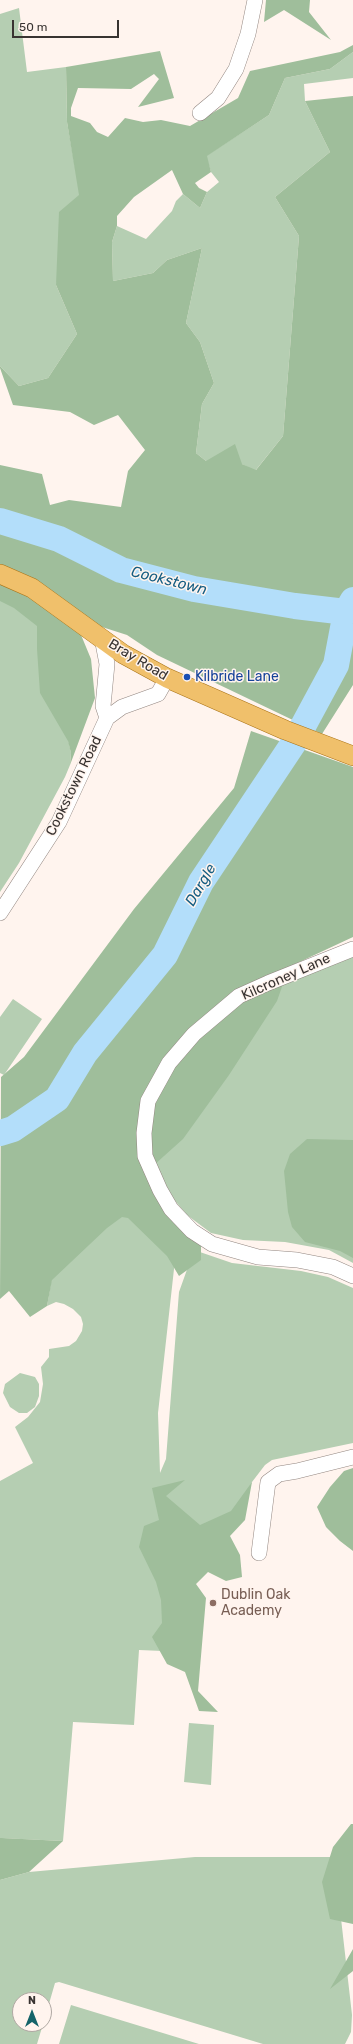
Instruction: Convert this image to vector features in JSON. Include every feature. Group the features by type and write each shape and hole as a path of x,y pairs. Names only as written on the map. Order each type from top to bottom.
{"main road":[{"name":"Bray Road","path":"0,574 32,588 123,654 167,678 285,730 353,756"}],"street":[{"path":"200,113 218,98 236,69 248,34 254,0"},
{"name":"Cookstown Road","path":"102,638 106,664 103,706 107,718"},
{"name":"Cookstown Road","path":"0,913 59,822 107,718 122,707 158,694 167,678"},
{"name":"Kilcroney Lane","path":"353,949 239,996 194,1034 169,1063 148,1101 144,1133 145,1156 160,1190 171,1209 192,1231 212,1244 258,1256 333,1266 353,1276"},
{"path":"259,1553 268,1482 279,1474 353,1457"}],"green space":[{"path":"266,0 310,0 309,12 331,40 284,10 264,22"},
{"path":"19,8 27,72 66,67 67,122 80,195 56,285 77,334 48,378 19,386 0,366 0,14"},
{"path":"353,45 353,52 330,69 285,78 269,115 207,156 211,172 195,183 199,188 207,192 200,208 183,194 172,170 134,197 117,216 117,226 112,242 113,281 153,273 167,260 202,248 186,323 200,342 214,383 202,404 196,453 206,461 235,444 242,464 256,470 283,436 299,236 275,197 330,152 305,101 353,96 353,685 322,734 157,655 127,635 74,618 91,659 95,698 70,765 71,753 68,741 40,693 37,626 14,608 0,601 0,465 42,474 50,505 69,500 121,507 128,471 145,450 118,415 94,425 70,412 13,405 0,368 0,366 19,386 48,378 77,334 56,285 59,212 79,195 67,122 66,67 160,51 174,98 138,107 159,79 154,74 131,89 78,88 71,108 71,116 90,123 97,132 108,137 125,118 143,122 161,120 190,126 238,98 250,71 340,52"},
{"path":"353,52 353,78 304,84 305,101 330,152 275,197 299,236 283,436 255,471 242,464 206,461 196,453 202,404 214,383 200,342 186,323 202,248 167,260 153,273 113,281 112,242 117,226 146,239 172,211 176,201 183,194 200,208 207,192 219,182 211,172 206,156 269,115 285,78 330,69"},
{"path":"0,597 43,621 71,753 70,765 65,777 19,863 0,892"},
{"path":"251,731 353,767 353,937 293,965 284,981 277,1001 229,1075 183,1139 154,1165 150,1178 201,1245 201,1260 179,1276 167,1256 128,1218 122,1217 107,1228 52,1280 47,1306 30,1317 9,1291 0,1299 1,1077 24,1057 134,909 234,788"},
{"path":"353,953 353,1263 329,1250 285,1242 243,1240 211,1233 187,1215 171,1196 154,1165 284,981"},
{"path":"13,999 42,1019 4,1075 0,1073 0,1017"},
{"path":"307,1139 353,1140 353,1258 340,1251 305,1242 292,1227 288,1212 284,1171 290,1154"},
{"path":"125,1212 175,1260 158,1413 160,1473 166,1459 179,1292 194,1250 232,1263 301,1271 328,1277 353,1288 353,1443 272,1460 265,1465 252,1482 238,1511 200,1529 163,1651 139,1650 134,1725 73,1722 63,1841 0,1838 0,1481 33,1463 15,1427 28,1417 40,1402 43,1384 41,1367 49,1357 49,1349 69,1346 76,1341 82,1331 83,1324 81,1317 73,1309 56,1302 47,1306 52,1277 106,1227"},
{"path":"20,1373 35,1377 39,1384 39,1396 35,1407 27,1413 19,1413 10,1407 3,1393 5,1384"},
{"path":"353,1468 353,1551 326,1527 317,1507 330,1487 344,1471"},
{"path":"185,1480 166,1496 200,1525 231,1511 252,1482 245,1520 230,1536 240,1555 242,1577 226,1581 208,1572 196,1584 206,1598 198,1691 218,1712 199,1711 185,1672 167,1664 152,1637 162,1623 161,1600 156,1582 139,1547 144,1526 159,1520 152,1488"},
{"path":"189,1723 214,1725 211,1785 184,1782"},
{"path":"351,1824 353,1824 353,1924 330,1919 322,1882 333,1847"},
{"path":"0,1838 63,1841 29,1872 0,1880"},
{"path":"195,1857 334,1857 352,2015 351,2032 345,2044 263,2044 59,1982 55,1983 52,1993 52,1992 12,1992 12,2032 41,2032 37,2044 0,2044 0,1880 29,1872"},
{"path":"353,1949 353,1971 330,1989"},
{"path":"71,2005 199,2044 59,2044"}],"waterway":[{"name":"Cookstown","path":"0,521 59,539 121,570 194,589 295,606 346,612"},
{"name":"Dargle","path":"0,1133 13,1129 57,1099 85,1053 165,955 201,882 295,741 336,665 346,612 353,600"}],"place":[{"name":"Kilbride Lane","path":"187,677"},
{"name":"Dublin Oak Academy","path":"213,1603"}]}
